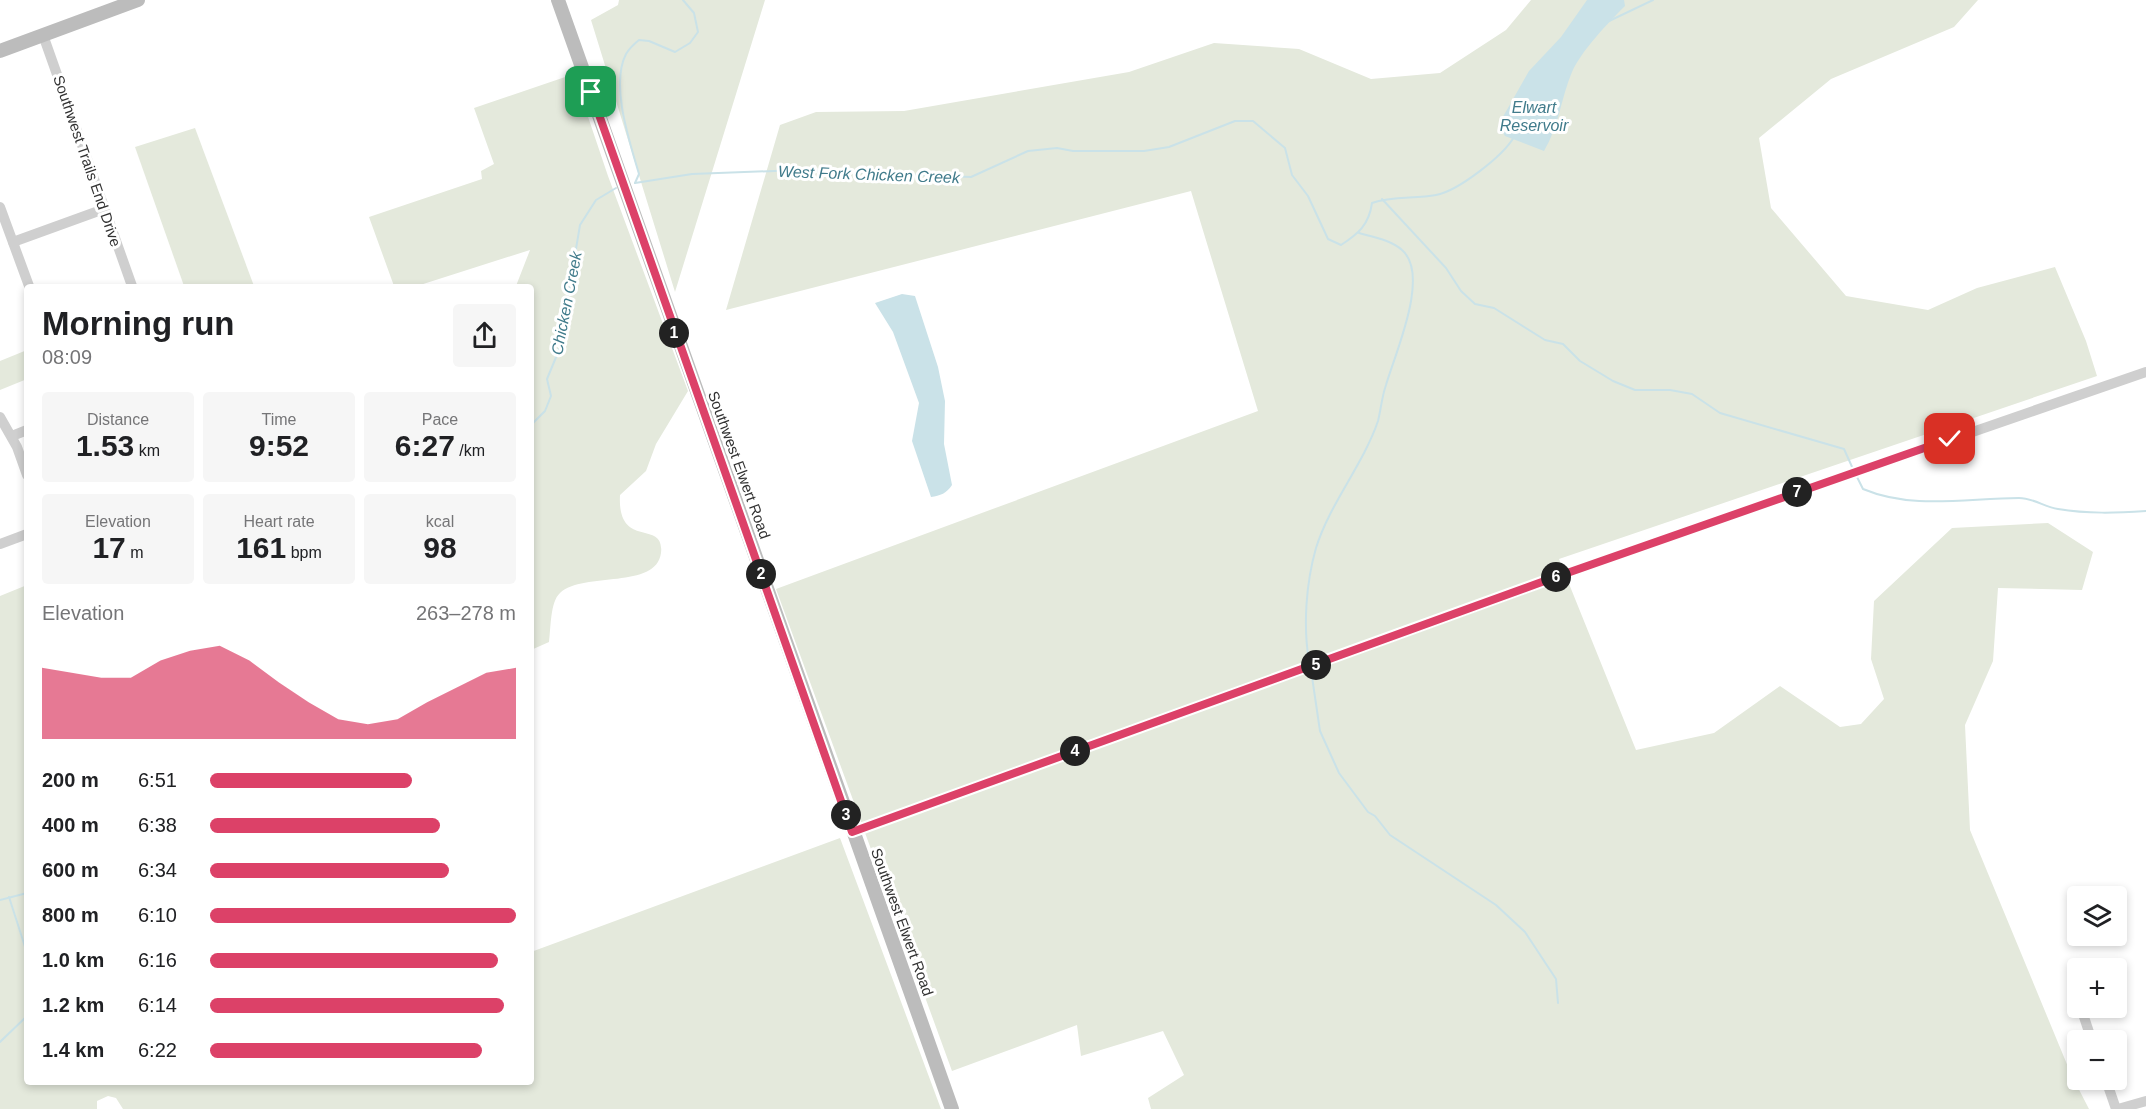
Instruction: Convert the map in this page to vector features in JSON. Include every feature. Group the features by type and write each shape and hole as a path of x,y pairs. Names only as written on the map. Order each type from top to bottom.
{"main road":[{"path":"0,51 138,0"},
{"name":"Southwest Elwert Road","path":"558,0 952,1109"}],"street":[{"name":"Southwest Trails End Drive","path":"43,35 131,284"},
{"path":"0,207 28,284"},
{"path":"13,242 104,209"},
{"path":"852,832 1660,540 2146,372"},
{"path":"0,417 12,436 24,467"},
{"path":"12,436 24,431"},
{"path":"0,544 24,535"},
{"path":"2110,1090 2117,1109 2146,1101"}],"shaded area":[{"path":"619,0 765,0 675,292 591,20 618,5"},
{"path":"1531,0 1978,0 1954,27 1831,79 1759,138 1771,208 1846,296 1928,310 1977,288 2055,267 2086,341 2097,376 1559,559 1636,750 1714,733 1780,686 1840,727 1861,724 1884,699 1871,659 1874,601 1952,528 2048,523 2093,552 2082,590 1998,588 1993,661 1965,725 1970,830 2067,1064 2067,1090 2079,1090 2089,1109 1151,1109 1148,1098 1184,1075 1163,1031 1081,1056 1077,1025 952,1071 776,589 1258,411 1191,191 726,310 780,125 816,112 904,111 1129,72 1214,43 1299,49 1371,79 1440,73 1506,30"},
{"path":"571,75 581,96 608,176 688,391 656,444 646,471 620,495 621,512 626,523 633,529 656,537 660,543 661,553 656,564 646,572 633,576 571,586 560,593 554,602 549,642 534,649 534,284 517,284 530,250 423,284 393,284 369,217 482,179 481,171 494,164 474,108"},
{"path":"195,128 253,284 183,284 135,147"},
{"path":"24,351 24,380 0,390 0,361"},
{"path":"24,586 24,1085 534,1085 534,951 840,838 941,1109 123,1109 116,1098 108,1096 97,1101 97,1109 0,1109 0,596"}],"water":[{"name":"Elwart Reservoir","path":"1587,0 1624,0 1625,6 1596,37 1576,64 1568,82 1553,132 1544,151 1505,136 1502,131 1505,124 1500,122 1529,71 1561,37"},
{"path":"902,294 915,296 938,367 945,401 944,444 952,485 946,492 934,497 931,497 912,441 919,403 893,332 875,303"}],"waterway":[{"name":"Chicken Creek","path":"635,183 639,174 623,114 620,81 622,67 627,52 639,40 649,41 675,52 690,43 698,32 694,13 683,0"},
{"path":"1607,22 1653,0"},
{"name":"West Fork Chicken Creek","path":"635,183 692,174 800,170 971,177 1028,151 1057,148 1073,151 1144,151 1169,147 1235,121 1253,121 1285,148 1292,175 1308,196 1328,239 1341,245 1362,228 1371,211 1372,203 1387,199 1436,195 1456,187 1479,172 1500,154 1514,137"},
{"name":"Chicken Creek","path":"534,422 545,411 551,396 547,379 559,350 580,225 596,200 616,188"},
{"name":"West Fork Chicken Creek","path":"1382,199 1446,268 1461,291 1475,304 1494,308 1545,340 1563,344 1580,361 1613,381 1635,390 1670,390 1692,394 1720,413 1844,449 1853,469"},
{"path":"1309,661 1306,605 1316,548 1329,515 1372,437 1412,296 1413,278 1410,262 1402,250 1387,241 1359,233"},
{"name":"West Fork Chicken Creek","path":"1857,477 1863,489 1901,499 1940,501 2019,498 2069,511 2102,513 2146,511"},
{"path":"1311,670 1320,731 1339,773 1368,812 1375,816 1390,835 1496,905 1525,932 1556,979 1558,1003"},
{"name":"Chicken Creek","path":"0,900 24,894"},
{"name":"Chicken Creek","path":"9,897 24,944"},
{"name":"Chicken Creek","path":"0,1042 24,1019"}],"route":[{"path":"591,92 674,333 852,832 1550,579 1950,439"}]}
